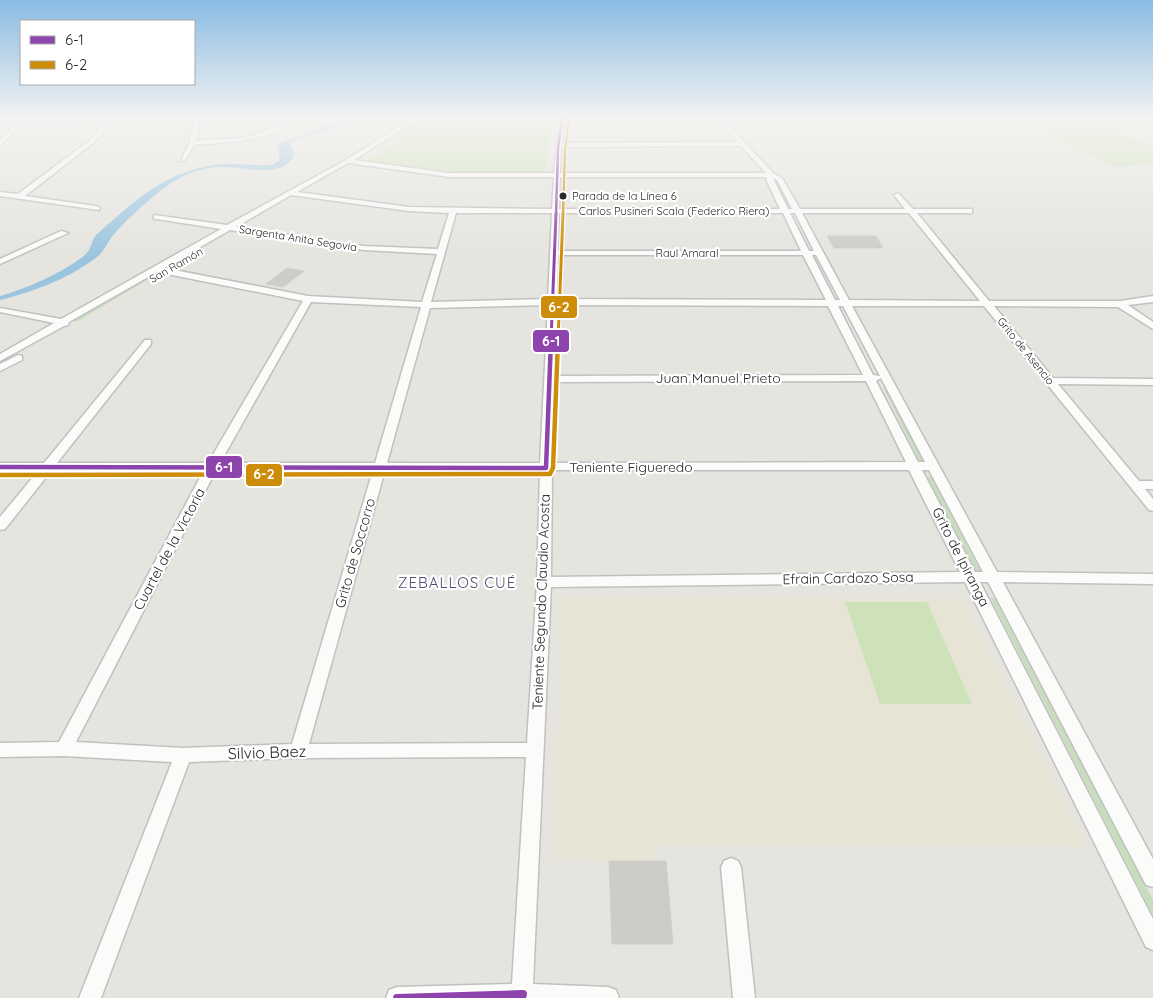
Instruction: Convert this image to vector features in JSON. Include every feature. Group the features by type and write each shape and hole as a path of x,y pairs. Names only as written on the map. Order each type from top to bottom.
{"street":[{"path":"19,197 63,164"},
{"name":"San Ramón","path":"0,358 341,164"},
{"name":"San Ramón","path":"0,368 350,164"},
{"path":"367,164 449,175 772,175"},
{"name":"Teniente Segundo Claudio Acosta","path":"523,996 544,582 546,468 557,164"},
{"name":"Grito de Ipiranga","path":"761,164 772,175 780,179 1153,878"},
{"name":"Grito de Ipiranga","path":"772,175 770,179 832,304 1153,940"},
{"name":"Carlos Pusineri Scala (Federico Riera)","path":"290,192 409,209 453,211 969,211"},
{"path":"0,194 96,208"},
{"name":"Grito de Asencio","path":"898,195 1153,507"},
{"name":"Grito de Soccorro","path":"298,751 453,211"},
{"name":"Sargenta Anita Segovia","path":"157,217 364,248 441,252"},
{"path":"0,262 64,233"},
{"name":"Raul Amaral","path":"555,252 819,253"},
{"path":"154,270 308,299 426,305 553,302 1120,304 1153,299"},
{"name":"Cuartel de la Victoria","path":"64,749 212,468 308,299"},
{"path":"1120,304 1153,326"},
{"path":"4,310 73,325"},
{"path":"0,526 148,342"},
{"name":"Juan Manuel Prieto","path":"550,379 886,378"},
{"path":"1051,381 1153,382"},
{"name":"Teniente Figueredo","path":"0,467 546,468 933,466"},
{"path":"1136,485 1153,485"},
{"name":"Efrain Cardozo Sosa","path":"544,582 971,577 1153,579"},
{"name":"Silvio Baez","path":"0,750 64,749 183,755 298,751 535,750"},
{"path":"90,998 183,755"},
{"path":"731,867 744,998"},
{"path":"397,998 523,996 608,998"}],"shaded area":[{"path":"562,598 962,599 1085,846 655,844 654,861 609,861 555,857"}],"green space":[{"path":"387,164 546,164 545,172 457,172"},
{"path":"1108,164 1153,164 1153,164 1115,167"},
{"path":"153,274 157,274 78,321 72,321"},
{"path":"883,387 885,388 924,462 920,462"},
{"path":"929,476 981,572 976,571 927,477"},
{"path":"990,597 995,599 1153,900 1153,915"},
{"path":"845,602 927,602 972,704 880,704"}],"water":[{"path":"229,164 288,164 281,168 271,170 228,167 203,169 178,179 137,211 121,226 100,255 86,265 51,283 0,300 0,296 21,289 67,268 87,253 96,235 128,207 151,190 175,176 189,171"}],"building":[{"path":"827,236 876,236 883,248 834,248"},
{"path":"287,268 304,271 283,287 266,284"},
{"path":"609,861 666,861 673,944 612,944"}],"transit line":[{"name":"6-1","path":"0,467 546,468 557,164"},
{"name":"6-2","path":"0,475 550,474 553,468 564,164"},
{"name":"6-1","path":"397,998 523,994 522,998"}],"place":[{"name":"Parada de la Línea 6","path":"563,196"}],"district":[{"name":"ZEBALLOS CUÉ","path":"457,582"}]}
